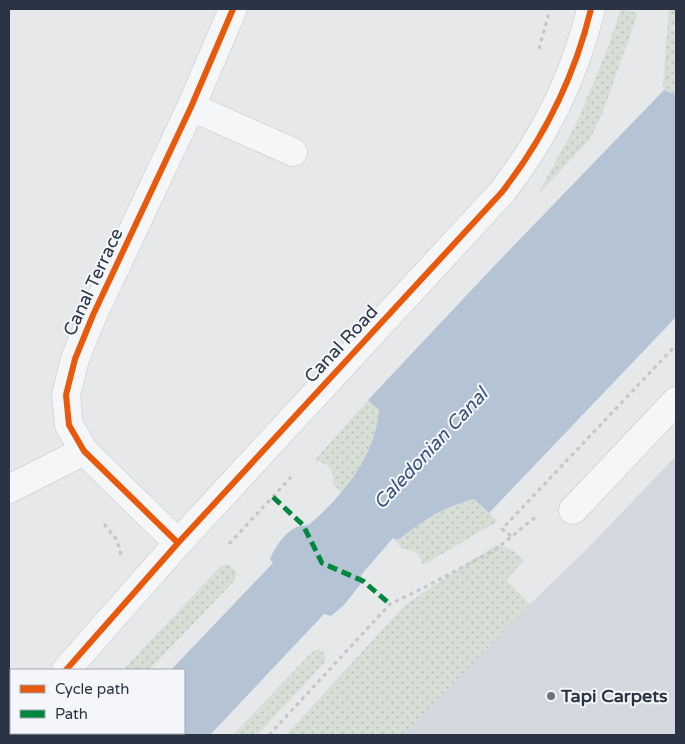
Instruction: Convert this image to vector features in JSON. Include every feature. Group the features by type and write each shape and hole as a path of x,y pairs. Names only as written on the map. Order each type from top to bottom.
{"street":[{"name":"Canal Terrace","path":"178,543 84,451 70,425 66,395 75,359 94,315 191,107 233,9"},
{"name":"Canal Road","path":"67,669 178,543 508,184 525,162 561,96 587,27 591,9"},
{"path":"191,107 293,152"},
{"path":"573,510 676,400"},
{"path":"9,489 84,451"}],"path":[{"path":"511,536 502,529 676,346"},
{"path":"270,735 390,604 495,550 545,510 573,510"}],"shaded area":[{"path":"621,9 638,13 602,114 590,139 537,196 577,122 607,50"},
{"path":"669,9 676,9 676,23 672,28 676,32 676,95 664,90 663,84"},
{"path":"368,400 379,410 375,433 367,454 349,483 341,492 333,484 333,475 330,468 324,463 315,460"},
{"path":"676,456 676,735 403,735 530,604 586,550"},
{"path":"474,499 498,521 423,565 419,555 402,549 393,538 398,540 434,515 452,506"},
{"path":"497,545 512,550 524,560 506,580 530,604 403,735 286,735 405,605"},
{"path":"227,564 233,568 237,573 235,580 150,669 124,669 221,566"},
{"path":"318,649 326,657 324,663 257,735 233,735 312,652"}],"water":[{"name":"Caledonian Canal","path":"664,90 676,95 676,317 489,513 474,499 433,515 398,540 393,538 361,575 363,581 344,605 331,616 324,614 210,735 109,735 185,734 185,669 172,669 273,563 270,559 277,545 284,537 297,527 311,523 346,486 365,458 376,427 379,410 368,400"}],"marked path":[{"path":"273,497 303,525 322,563 363,581 390,604"}],"cycle path":[{"path":"178,543 84,451 69,425 66,395 75,359 93,315 191,107 233,9"},
{"path":"67,669 178,543 502,192 531,150 556,105 576,58 591,9"}],"place":[{"name":"Tapi Carpets","path":"551,696"}]}
